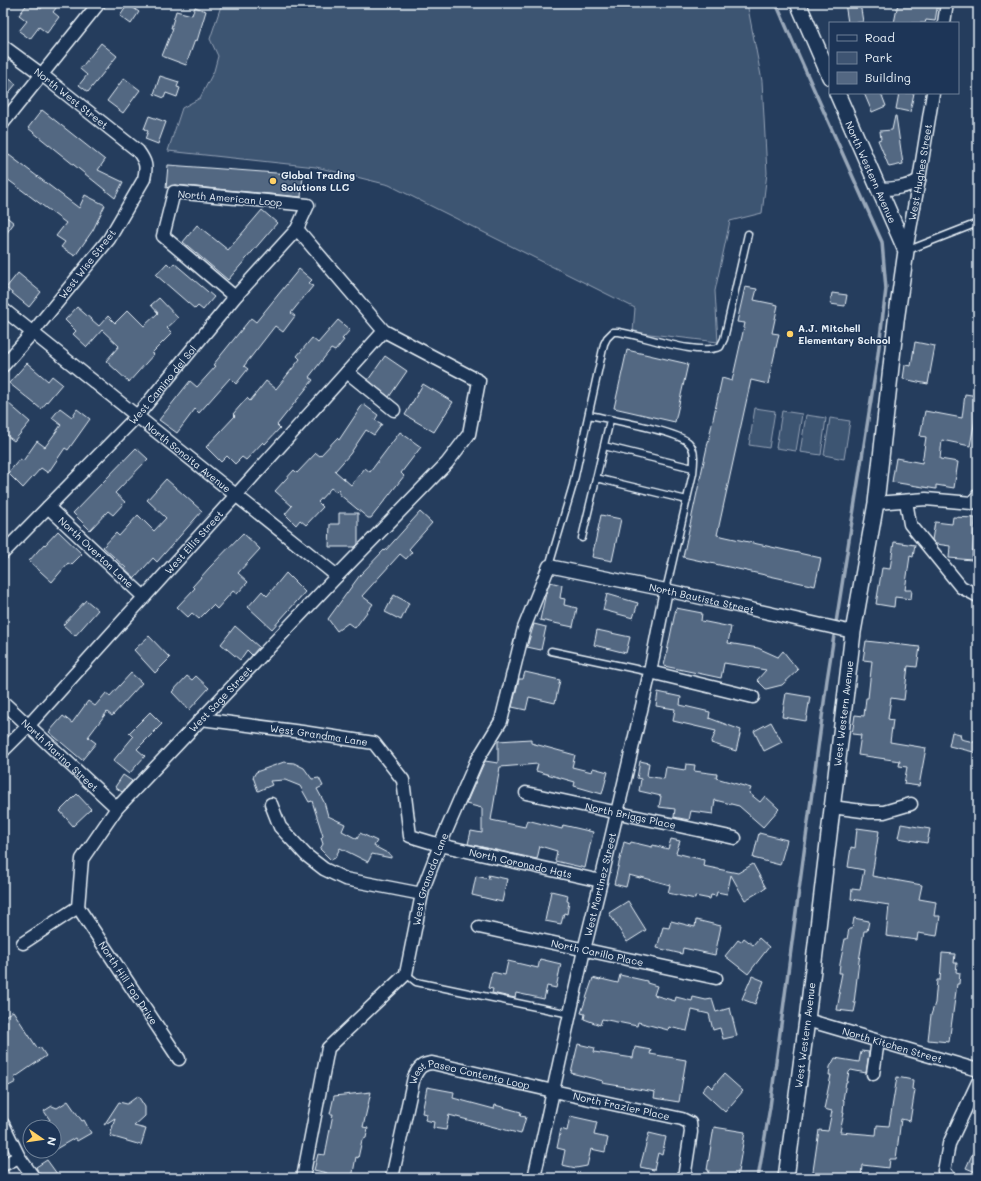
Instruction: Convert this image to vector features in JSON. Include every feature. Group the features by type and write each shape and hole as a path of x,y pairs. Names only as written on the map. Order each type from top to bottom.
{"street":[{"path":"3,123 99,3"},
{"path":"798,3 829,75"},
{"path":"944,22 947,3"},
{"name":"North West Street","path":"3,46 41,74 138,151"},
{"name":"North Western Avenue","path":"837,94 906,251"},
{"name":"West Hughes Street","path":"906,251 933,94"},
{"name":"West Wise Street","path":"3,366 109,239 144,180 146,172 145,161 138,151"},
{"path":"878,189 904,187 912,185 919,180"},
{"name":"North American Loop","path":"235,297 163,236 174,192 308,206"},
{"name":"West Camino del Sol","path":"3,553 137,416 235,297 297,229 308,206"},
{"path":"297,229 384,331"},
{"name":"West Western Avenue","path":"786,1178 807,1020 853,632 876,503 896,321 906,251"},
{"name":"North Sonoita Avenue","path":"3,309 337,576"},
{"name":"West Ellis Street","path":"3,751 29,725 384,331"},
{"name":"West Sage Street","path":"78,907 82,859 117,808 337,576 447,463 469,434 479,381 384,331"},
{"path":"347,372 394,410"},
{"path":"876,503 926,499 972,503 978,498 978,495"},
{"path":"906,501 910,524 962,587 978,596"},
{"name":"North Overton Lane","path":"48,507 144,597"},
{"name":"North Bautista Street","path":"549,566 666,590 853,632"},
{"name":"West Granada Lane","path":"406,974 422,894 440,846 476,762 501,721 524,628 549,566"},
{"name":"West Martinez Street","path":"534,1178 584,950 650,672 666,590"},
{"path":"650,672 753,697"},
{"name":"North Marina Street","path":"3,702 117,808"},
{"name":"West Grandma Lane","path":"201,719 374,743 403,780 410,836 440,846"},
{"name":"North Briggs Place","path":"526,793 734,838"},
{"path":"271,804 280,827 306,855 324,869 345,879 422,894"},
{"path":"832,807 870,812 884,812 911,804"},
{"name":"North Coronado Hgts","path":"440,846 601,881"},
{"path":"22,943 78,907"},
{"name":"North Hill Top Drive","path":"78,907 179,1058"},
{"name":"North Carillo Place","path":"479,928 716,978"},
{"path":"303,1178 328,1048 406,974"},
{"name":"North Kitchen Street","path":"807,1020 978,1070"},
{"path":"873,1074 878,1041"},
{"name":"West Paseo Contento Loop","path":"392,1178 414,1077 418,1068 425,1064 432,1063 553,1091"},
{"path":"950,1178 944,1171 949,1144 978,1082"},
{"name":"North Frazier Place","path":"553,1091 682,1119 690,1124 691,1132 684,1178"},
{"path":"3,1124 19,1157 34,1178"},
{"path":"3,1165 19,1157"}],"lane":[{"path":"906,251 975,224 978,221"},
{"path":"549,566 574,485 604,344 607,338 613,332 629,333 700,350 720,347 724,338 748,234"},
{"path":"589,415 668,433 684,438 691,444 694,454 694,468 666,590"},
{"path":"582,538 610,420"},
{"path":"604,446 694,468"},
{"path":"596,478 687,500"},
{"path":"551,651 650,672"},
{"path":"406,974 416,982 570,1014"}],"green space":[{"path":"222,3 747,3 762,81 767,173 762,213 730,221 715,291 718,342 633,332 635,308 389,185 316,167 168,151 182,108 200,98 214,71 218,56 210,39"},
{"path":"755,408 775,411 769,448 749,445"},
{"path":"782,411 802,414 796,451 776,448"},
{"path":"806,415 826,418 821,455 800,452"},
{"path":"830,418 850,421 844,459 824,455"}],"building":[{"path":"28,3 33,3 41,9 45,3 60,3 53,12 59,17 47,33 39,27 30,39 19,31 27,21 19,15"},
{"path":"845,3 860,3 863,22 848,22"},
{"path":"898,3 938,3 935,21 926,20 925,22 894,22"},
{"path":"128,4 139,12 131,24 120,16"},
{"path":"195,7 206,11 197,41 195,40 186,65 162,56 173,28 171,28 176,11 192,15"},
{"path":"101,43 117,56 88,92 79,85 87,75 80,69"},
{"path":"3,74 16,84 3,100"},
{"path":"160,76 179,82 177,87 180,88 177,97 166,93 164,98 154,94"},
{"path":"124,78 140,90 123,113 107,101"},
{"path":"864,94 881,94 886,106 872,112"},
{"path":"899,94 914,94 910,112 896,109"},
{"path":"42,110 105,160 98,170 123,182 115,198 28,128"},
{"path":"149,116 166,122 158,144 145,139 148,131 144,129"},
{"path":"895,116 903,164 889,167 878,140 881,139 880,131 892,130"},
{"path":"9,155 79,208 85,195 105,205 93,230 75,256 61,247 65,242 56,236 66,223 3,176 3,163"},
{"path":"168,165 303,175 301,197 175,185 166,188"},
{"path":"262,210 277,223 228,280 183,242 197,225 228,250"},
{"path":"3,214 14,223 3,238"},
{"path":"167,263 171,267 174,263 214,297 203,310 198,306 195,309 156,275"},
{"path":"299,269 312,280 308,284 313,286 291,313 295,316 283,332 275,326 244,366 248,369 236,384 230,378 199,413 195,409 177,433 159,420 190,381 197,387 216,366 213,365 251,318 256,322"},
{"path":"18,273 41,292 29,307 6,288"},
{"path":"745,287 757,289 754,300 778,305 772,333 779,334 768,384 751,380 717,535 821,558 815,586 683,557 722,378 732,381 745,323 737,322"},
{"path":"832,293 847,295 845,306 830,304"},
{"path":"159,298 178,318 167,328 172,333 152,353 154,354 129,382 106,361 119,346 102,330 87,347 73,334 76,331 65,320 77,307 99,326 108,316 115,323 128,310 144,326 158,313 151,305"},
{"path":"338,320 350,330 342,339 344,340 335,351 331,349 309,377 313,380 277,425 280,428 265,444 263,442 246,460 242,457 235,464 227,456 221,462 206,447 235,416 233,414 247,398 250,401 266,381 276,389 300,359 297,356 312,338 318,343"},
{"path":"915,342 935,346 928,384 903,379 905,365 911,366"},
{"path":"627,350 688,364 675,422 614,408"},
{"path":"385,356 407,371 389,397 368,380"},
{"path":"27,363 48,381 52,376 62,384 41,409 9,383"},
{"path":"423,384 453,402 434,432 405,415"},
{"path":"965,394 978,396 978,404 970,446 942,440 940,459 958,462 954,488 936,485 936,489 892,482 896,458 922,463 926,437 920,436 925,411 962,418"},
{"path":"8,403 30,422 14,441 3,433 3,409"},
{"path":"363,404 378,415 375,420 382,424 374,435 366,430 350,454 335,471 351,485 365,468 370,472 400,432 421,447 401,473 404,476 371,518 368,518 339,494 339,489 336,492 331,488 318,502 323,507 306,525 300,520 296,525 285,514 292,506 275,491 294,470 297,473 316,453 320,456 337,438 339,440"},
{"path":"60,408 72,417 77,409 90,419 68,450 65,448 48,473 41,468 23,488 8,473 20,459 23,461 37,441 45,447 61,425 52,418"},
{"path":"136,448 148,459 115,493 125,502 113,515 108,511 90,530 73,513"},
{"path":"166,479 202,511 157,562 153,558 135,578 103,547 116,533 119,536 138,515 154,531 166,518 147,500"},
{"path":"420,512 432,523 409,549 412,552 406,559 400,554 362,596 373,604 355,628 348,623 337,631 328,619 360,575 384,550 385,551"},
{"path":"339,513 358,513 358,544 355,547 329,547 330,524 339,524"},
{"path":"601,515 621,519 612,561 592,557"},
{"path":"953,517 975,518 972,560 949,558 950,546 936,544 932,540 935,522 952,524"},
{"path":"58,531 82,554 71,565 68,563 52,582 29,561"},
{"path":"243,533 260,549 238,573 248,582 237,594 233,591 217,609 213,605 199,619 192,613 188,617 177,607 195,588 193,586 209,568"},
{"path":"894,542 915,545 913,557 910,556 905,590 912,590 911,599 895,597 894,607 876,604 882,568 890,569"},
{"path":"286,573 305,592 272,629 248,607 262,591 267,596"},
{"path":"550,582 562,585 560,598 565,599 564,605 577,608 573,627 540,620"},
{"path":"607,594 638,603 633,618 603,610"},
{"path":"394,595 409,603 401,620 385,612"},
{"path":"86,600 98,610 75,636 63,625"},
{"path":"676,608 702,613 701,621 731,627 728,643 758,648 778,657 783,651 798,670 782,685 766,689 757,680 766,670 724,663 721,678 664,666"},
{"path":"534,624 546,627 541,650 527,647"},
{"path":"235,626 259,647 252,655 247,650 240,660 221,644"},
{"path":"597,630 630,637 626,653 594,645"},
{"path":"149,636 170,658 155,673 134,650"},
{"path":"866,641 920,647 917,667 908,666 904,700 891,698 888,719 893,720 890,742 926,748 919,786 904,784 907,767 899,766 900,761 858,755 861,735 852,734 855,715 864,716 866,698 868,698 872,661 863,660"},
{"path":"525,672 560,680 555,703 529,697 526,710 512,707 519,679 523,679"},
{"path":"131,673 142,683 112,716 107,712 88,737 96,743 82,760 49,732 63,716 72,723 88,701 95,706 106,693 110,696"},
{"path":"187,676 192,680 196,676 209,688 189,710 172,692"},
{"path":"658,692 681,697 680,705 710,712 709,718 741,730 736,751 711,743 716,731 673,721 675,709 656,706"},
{"path":"786,693 810,697 806,721 782,717"},
{"path":"150,712 162,724 137,749 145,756 129,774 113,761 133,737 129,733"},
{"path":"771,722 782,742 764,751 754,731"},
{"path":"952,732 960,734 961,739 978,743 978,753 949,746"},
{"path":"531,739 531,743 575,755 572,767 592,772 593,768 608,772 602,794 574,786 575,782 536,771 538,764 500,767 491,820 525,827 527,820 562,829 563,825 593,832 585,868 555,861 557,851 540,846 537,859 468,844 471,831 482,833 482,808 466,804 485,761 498,763 498,741"},
{"path":"640,761 649,763 647,776 664,779 666,767 685,770 686,764 695,765 694,771 717,774 716,778 751,788 749,793 760,802 765,796 779,809 763,827 739,806 715,800 713,814 691,811 689,820 674,817 675,809 659,807 661,796 639,791 641,779 637,778"},
{"path":"284,762 294,763 304,768 312,779 319,778 323,786 317,789 324,802 328,816 345,824 342,831 357,839 360,833 377,841 374,846 391,855 391,858 372,854 368,862 340,848 335,858 331,860 320,849 323,844 321,838 323,836 312,801 309,802 300,786 285,780 270,781 272,785 258,791 253,777 256,772"},
{"path":"123,775 132,781 122,792 115,787"},
{"path":"77,794 91,809 73,826 60,811"},
{"path":"901,824 930,829 927,843 898,838"},
{"path":"857,828 879,831 872,876 922,885 919,899 936,902 934,916 940,916 937,936 918,933 917,940 886,936 889,905 851,899 852,889 860,890 864,870 848,867 851,847 855,848"},
{"path":"759,833 787,840 780,865 753,858"},
{"path":"671,839 680,841 676,853 704,860 703,866 738,873 753,864 766,888 745,900 731,875 727,894 717,892 716,896 711,895 710,899 695,896 695,899 668,893 670,885 641,877 629,875 626,887 614,884 624,842 630,844 631,842 652,847 653,845 668,849"},
{"path":"488,875 507,879 502,902 472,895 476,876 489,879"},
{"path":"551,891 568,895 567,901 569,902 567,914 564,913 561,924 545,921"},
{"path":"628,901 646,930 627,942 609,913"},
{"path":"854,918 869,921 867,931 864,931 859,961 854,1012 837,1010 840,993 838,993 842,973 839,973 840,964 845,939 847,939 849,929 852,929"},
{"path":"696,920 721,926 715,955 683,948 682,954 657,948 663,927 669,928 671,921 695,927"},
{"path":"744,938 753,945 759,938 769,947 748,974 725,956 738,940 741,942"},
{"path":"942,953 955,954 954,963 957,963 956,972 960,973 959,984 957,984 949,1042 928,1040 931,1015 935,1003 937,980 940,980"},
{"path":"540,959 561,964 556,988 547,986 544,999 516,993 515,998 492,993 493,989 488,988 492,972 505,975 508,961 538,968"},
{"path":"620,975 647,981 647,983 657,986 654,995 675,1001 676,997 692,1001 693,997 706,1000 712,999 716,1012 730,1008 737,1036 723,1039 720,1028 713,1030 709,1014 692,1010 687,1031 669,1027 668,1030 638,1022 637,1026 602,1019 600,1025 584,1019 585,1014 581,1013 593,978 618,983"},
{"path":"752,976 764,981 755,1004 742,999"},
{"path":"13,1011 38,1049 40,1047 46,1056 14,1078 16,1082 3,1089 3,1017"},
{"path":"578,1044 595,1048 594,1052 633,1058 635,1047 651,1050 650,1054 686,1060 679,1102 654,1098 655,1092 602,1083 603,1081 571,1073"},
{"path":"861,1051 869,1052 866,1073 851,1070 849,1072 843,1100 844,1113 840,1132 876,1135 877,1125 889,1126 897,1077 913,1080 912,1089 915,1090 910,1121 901,1119 896,1159 890,1159 889,1168 862,1165 861,1178 812,1178 819,1130 828,1131 832,1111 824,1109 831,1075 829,1075 830,1067 835,1058 859,1062"},
{"path":"724,1074 743,1091 725,1112 702,1091 708,1084 712,1088"},
{"path":"427,1087 454,1092 453,1098 494,1109 495,1105 521,1112 520,1116 526,1117 521,1134 449,1115 446,1130 433,1128 434,1122 425,1120 427,1114 422,1113"},
{"path":"371,1092 363,1127 368,1128 366,1138 362,1140 358,1158 356,1157 352,1178 326,1178 327,1173 314,1170 318,1154 325,1155 333,1114 330,1114 334,1096"},
{"path":"138,1096 145,1107 145,1116 134,1126 146,1129 141,1145 110,1136 115,1118 104,1125 119,1102 127,1104"},
{"path":"68,1101 82,1121 84,1120 91,1133 77,1141 75,1138 62,1145 62,1119 49,1119 44,1111 52,1106 57,1108"},
{"path":"570,1116 597,1122 594,1135 608,1138 605,1152 591,1149 587,1166 576,1168 562,1165 565,1150 557,1148 561,1129 567,1131"},
{"path":"714,1127 745,1132 737,1178 707,1178"},
{"path":"649,1133 666,1137 662,1155 658,1153 654,1170 640,1167"},
{"path":"978,1141 978,1173 966,1168"},
{"path":"47,1160 60,1178 41,1178 36,1167"}],"waterway":[{"path":"758,1178 770,1107 827,680 877,362 886,289 882,242 776,3"}],"place":[{"name":"Global Trading Solutions LLC","path":"273,181"},
{"name":"A.J. Mitchell Elementary School","path":"790,334"}]}
